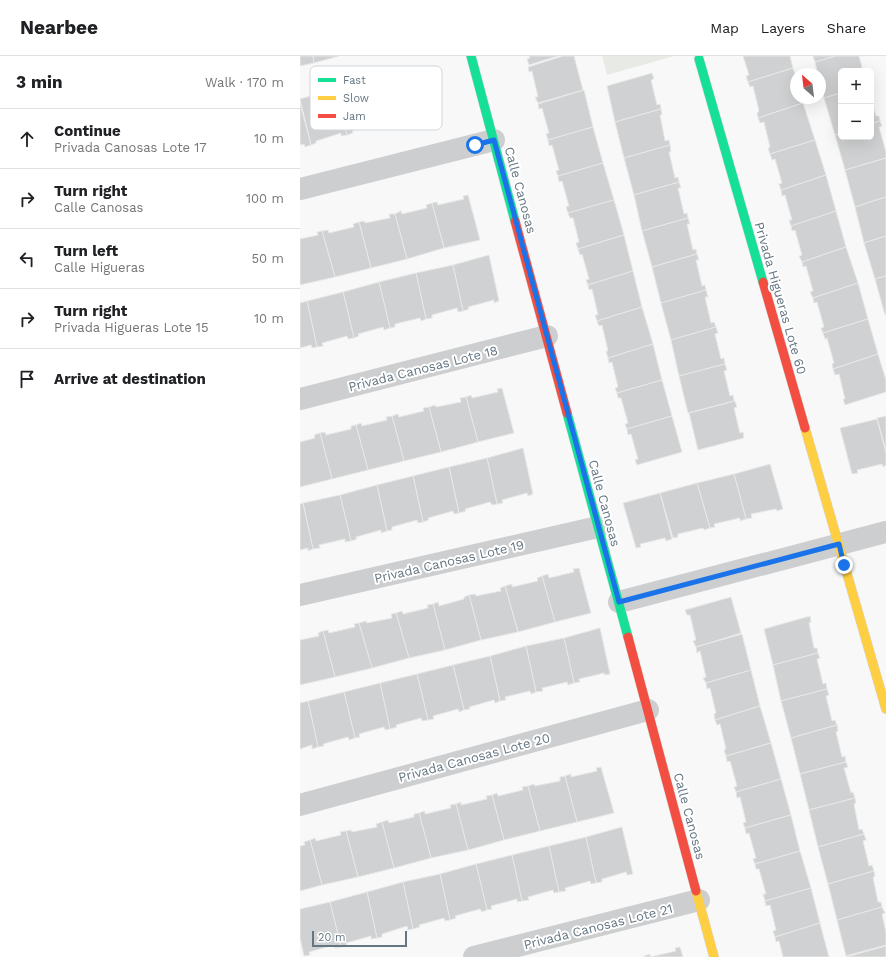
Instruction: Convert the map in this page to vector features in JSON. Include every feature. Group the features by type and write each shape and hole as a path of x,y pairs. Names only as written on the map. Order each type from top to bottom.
{"street":[{"name":"Calle Canosas","path":"472,56 714,957"},
{"name":"Privada Higueras Lote 60","path":"698,59 886,709"},
{"path":"300,189 494,140"},
{"name":"Privada Canosas Lote 18","path":"300,399 547,336"},
{"name":"Privada Canosas Lote 19","path":"300,595 598,527"},
{"path":"619,602 886,532"},
{"name":"Privada Canosas Lote 20","path":"300,805 648,710"},
{"name":"Privada Canosas Lote 21","path":"474,957 699,900"}],"shaded area":[{"path":"602,56 674,56 607,75"}],"building":[{"path":"300,56 313,56 314,63 300,66"},
{"path":"313,56 339,56 314,63"},
{"path":"529,56 558,56 529,65 527,59 530,58"},
{"path":"563,56 574,56 583,90 538,103 535,97 538,97 532,71 529,72 528,67"},
{"path":"743,56 790,56 793,68 748,82 746,76 749,75"},
{"path":"813,56 836,56 815,62"},
{"path":"836,56 859,56 862,68 838,68 838,94 826,97 826,68 816,68 815,62"},
{"path":"790,69 790,104 800,104 758,118 757,113 759,111 753,86 750,87 748,82"},
{"path":"652,73 654,79 651,80 657,105 660,104 661,109 615,122 607,86"},
{"path":"584,90 593,127 548,140 546,134 549,133 542,108 539,109 538,104"},
{"path":"838,94 838,134 835,135 826,104 826,97"},
{"path":"310,96 310,130 346,130 347,135 341,136 341,133 316,141 316,143 311,145 300,99"},
{"path":"300,103 311,145 305,147 304,144 300,145"},
{"path":"803,104 815,140 770,154 768,148 770,147 764,122 760,123 758,118"},
{"path":"661,109 662,115 660,115 665,141 669,140 670,145 624,158 615,122"},
{"path":"874,109 876,116 879,116 880,121 874,123"},
{"path":"880,121 882,126 879,127 886,152 886,158 845,170 835,135 838,134 838,140 874,140 874,123"},
{"path":"593,127 603,163 558,176 556,171 559,170 552,145 549,146 548,140"},
{"path":"346,130 355,130 352,131 353,133 347,135"},
{"path":"815,140 826,175 781,190 779,184 782,183 775,159 772,160 770,154"},
{"path":"670,145 671,152 669,152 675,178 678,177 679,182 634,195 624,158"},
{"path":"886,158 886,197 855,207 845,170"},
{"path":"603,163 614,200 568,213 566,207 569,206 562,181 559,182 558,176"},
{"path":"826,175 836,211 791,226 789,220 792,220 785,195 782,196 781,190"},
{"path":"679,182 681,188 678,188 684,214 687,213 688,218 642,231 634,195"},
{"path":"468,195 480,240 444,248 432,203 437,202 438,205 464,199 463,196"},
{"path":"886,197 886,236 864,243 855,207"},
{"path":"614,200 624,235 578,249 576,243 579,242 573,218 570,218 568,213"},
{"path":"432,203 444,248 407,259 395,214 401,211 402,214 427,208 426,205"},
{"path":"836,211 846,247 802,262 799,256 802,255 795,230 792,231 791,226"},
{"path":"389,214 395,214 407,259 371,268 359,222 364,221 365,223 390,218"},
{"path":"688,218 690,224 687,224 693,250 696,249 697,254 652,267 642,231"},
{"path":"359,222 371,268 335,277 322,231 328,230 329,233 354,227 353,224"},
{"path":"322,231 335,277 300,285 300,239 318,235 317,232"},
{"path":"624,235 633,271 588,285 586,280 589,279 582,254 580,255 578,249"},
{"path":"886,236 886,276 875,279 864,243"},
{"path":"846,247 858,283 813,298 810,292 813,291 806,266 803,267 802,262"},
{"path":"697,254 699,260 696,260 702,286 705,285 706,290 661,303 652,267"},
{"path":"489,255 499,301 494,303 494,300 468,307 469,309 463,311 453,265"},
{"path":"453,265 463,311 458,312 457,308 432,315 432,318 426,319 416,273"},
{"path":"633,271 642,307 597,321 595,315 598,315 592,289 589,290 588,285"},
{"path":"416,273 426,319 421,321 420,318 395,324 395,327 390,328 379,282"},
{"path":"886,276 886,315 885,315 875,279"},
{"path":"379,282 390,328 384,330 383,327 358,334 359,336 354,338 343,292"},
{"path":"858,283 868,319 823,333 821,328 824,327 817,302 814,303 813,298"},
{"path":"706,290 708,297 705,297 711,323 714,322 716,327 671,340 661,303"},
{"path":"343,292 354,338 348,339 347,336 322,343 323,346 317,347 307,301"},
{"path":"307,301 317,347 312,348 311,345 300,348 300,303"},
{"path":"642,307 653,344 608,358 606,351 608,351 602,325 599,326 597,321"},
{"path":"868,319 878,354 833,369 832,364 834,363 827,338 825,339 823,333"},
{"path":"716,327 718,333 715,334 721,359 724,358 725,364 679,376 671,340"},
{"path":"653,344 662,380 617,393 615,388 618,387 612,362 609,363 608,358"},
{"path":"878,354 886,380 886,392 845,405 839,374 835,375 833,369"},
{"path":"725,364 727,370 724,371 730,396 733,395 734,401 688,413 679,376"},
{"path":"662,380 672,416 627,429 625,424 628,423 621,398 618,398 617,393"},
{"path":"502,388 514,433 478,442 466,397 471,395 472,398 498,392 497,389"},
{"path":"466,397 478,442 441,452 429,407 461,402 460,398"},
{"path":"735,401 737,407 734,408 740,433 743,432 744,438 698,450 689,413"},
{"path":"429,407 441,452 404,461 392,416 398,414 399,417 424,411 423,408"},
{"path":"392,416 404,461 368,470 356,425 361,423 362,426 387,420 386,417"},
{"path":"672,416 682,452 637,465 635,460 638,459 631,434 628,435 627,429"},
{"path":"886,416 886,451 877,418"},
{"path":"877,419 886,453 886,465 883,467 882,464 857,470 858,473 852,474 840,428"},
{"path":"356,425 368,470 332,479 320,433 325,432 326,435 351,429 351,426"},
{"path":"320,433 332,479 300,487 300,442 315,438 314,435"},
{"path":"523,448 533,494 528,496 527,493 502,500 503,503 497,504 487,458"},
{"path":"487,458 497,504 492,505 490,502 465,509 466,511 459,513 449,467"},
{"path":"770,464 783,509 751,514 752,518 746,519 734,474"},
{"path":"449,467 459,513 454,514 453,511 428,518 429,520 423,522 413,476"},
{"path":"734,474 746,519 740,521 740,518 714,524 715,527 710,528 697,483"},
{"path":"413,476 423,522 418,523 417,520 392,527 392,530 387,531 377,485"},
{"path":"697,483 710,528 704,530 703,528 678,534 678,537 673,538 660,493"},
{"path":"377,485 387,531 381,533 381,530 356,537 357,539 351,541 340,495"},
{"path":"660,493 672,539 666,541 665,538 640,544 641,547 636,548 623,503"},
{"path":"340,495 351,541 345,542 345,539 319,545 320,548 313,549 303,503"},
{"path":"303,503 313,549 308,551 308,548 300,550 300,504"},
{"path":"579,568 591,613 555,622 542,576 548,574 549,578 574,572 573,569"},
{"path":"542,576 555,622 518,632 505,586 512,584 512,587 538,581 537,578"},
{"path":"505,586 518,632 481,640 469,595 475,594 476,596 501,591 500,588"},
{"path":"469,595 481,640 445,650 433,604 438,602 439,606 464,599 464,597"},
{"path":"731,597 741,633 696,647 693,641 696,640 690,615 687,615 685,610"},
{"path":"433,604 445,650 409,658 396,613 402,611 403,614 428,608 427,605"},
{"path":"396,613 409,658 372,668 359,623 392,618 391,614"},
{"path":"810,616 811,622 809,623 814,648 817,648 818,653 773,665 764,629"},
{"path":"359,623 372,668 335,677 323,631 328,630 329,633 355,627 354,624"},
{"path":"600,628 610,674 605,675 604,673 579,679 580,682 574,683 564,638"},
{"path":"323,631 335,677 300,685 300,640 319,636 318,633"},
{"path":"742,634 751,670 706,683 703,678 706,677 700,651 697,653 696,647"},
{"path":"564,638 574,683 568,685 567,682 542,688 543,691 536,692 526,646"},
{"path":"526,646 536,692 531,694 530,691 505,697 506,700 500,701 490,656"},
{"path":"818,653 820,658 817,659 823,684 826,683 827,689 781,701 773,665"},
{"path":"490,656 500,701 495,703 494,700 469,707 470,709 464,710 453,665"},
{"path":"453,665 464,710 459,712 458,709 433,716 434,719 428,720 417,674"},
{"path":"751,670 760,706 715,720 714,714 716,713 710,688 707,689 706,683"},
{"path":"417,674 428,720 422,721 421,718 396,725 397,727 390,729 380,683"},
{"path":"380,683 390,729 385,730 384,727 359,734 360,737 355,738 344,692"},
{"path":"827,689 829,695 826,696 832,721 835,720 837,725 791,738 781,701"},
{"path":"344,692 355,738 349,740 348,737 323,744 324,746 318,747 308,701"},
{"path":"308,701 318,747 312,749 312,745 300,749 300,703"},
{"path":"760,706 771,743 726,756 724,750 726,749 720,724 717,725 715,720"},
{"path":"837,725 838,731 836,732 842,757 845,756 846,762 800,774 791,738"},
{"path":"771,743 781,779 736,792 734,787 737,786 730,761 727,762 726,756"},
{"path":"846,762 848,767 844,768 851,793 853,792 855,798 809,810 800,774"},
{"path":"601,767 614,813 577,822 565,776 571,774 571,777 597,771 596,768"},
{"path":"565,776 577,822 540,831 528,786 560,781 560,777"},
{"path":"781,779 791,815 745,828 743,823 746,822 740,797 737,798 736,792"},
{"path":"528,786 540,831 504,840 492,795 497,793 498,796 523,790 522,787"},
{"path":"492,795 504,840 468,850 456,804 461,802 461,805 487,799 486,796"},
{"path":"855,798 856,803 854,804 859,830 862,829 864,834 818,847 809,810"},
{"path":"456,804 468,850 431,858 419,813 425,811 425,814 451,808 450,805"},
{"path":"419,813 431,858 394,868 382,822 388,820 389,823 414,817 414,814"},
{"path":"791,815 800,851 755,864 753,859 756,858 749,833 746,834 745,828"},
{"path":"382,822 394,868 358,877 346,831 351,830 352,832 377,827 376,824"},
{"path":"622,827 633,874 627,875 626,872 602,879 602,882 596,883 586,837"},
{"path":"346,831 358,877 322,885 310,840 315,838 316,841 341,835 340,832"},
{"path":"864,834 866,840 863,841 869,866 872,865 874,871 828,884 818,847"},
{"path":"586,837 596,883 591,884 590,881 565,888 566,891 559,892 549,846"},
{"path":"310,840 322,885 300,891 300,846 305,845 304,842"},
{"path":"549,846 559,892 554,893 553,890 528,897 529,900 522,901 512,855"},
{"path":"800,851 811,888 765,901 763,894 766,894 759,869 756,869 755,864"},
{"path":"512,855 522,901 517,902 517,899 491,906 492,909 487,910 476,864"},
{"path":"476,864 487,910 482,912 480,909 455,916 456,918 450,920 440,874"},
{"path":"874,871 875,876 873,877 878,902 881,902 882,907 837,920 828,884"},
{"path":"440,874 450,920 445,921 444,918 419,925 420,927 413,929 403,882"},
{"path":"403,882 413,929 408,930 407,926 382,934 382,937 377,938 367,892"},
{"path":"811,888 820,923 775,937 773,931 776,930 770,905 766,906 765,901"},
{"path":"367,892 377,938 371,939 371,936 346,943 347,946 341,947 330,902"},
{"path":"330,902 341,947 335,948 334,945 309,952 310,955 304,956 300,938 300,909"},
{"path":"882,907 885,913 882,914 886,932 886,945 846,956 837,920"},
{"path":"820,923 829,957 783,957 779,941 776,942 775,937"},
{"path":"886,946 886,957 846,957"},
{"path":"680,947 683,957 650,957 676,951 675,948"},
{"path":"650,954 650,957 644,957 644,956"}],"traffic: fast":[{"path":"471,56 515,221"},
{"path":"699,59 763,282"},
{"path":"567,413 628,637"}],"traffic: slow":[{"path":"805,428 886,709"},
{"path":"696,891 714,957"}],"traffic: jam":[{"path":"515,221 567,413"},
{"path":"763,282 805,428"},
{"path":"628,637 696,891"}],"route":[{"path":"475,145 494,140 619,602 839,544 844,565"}]}
